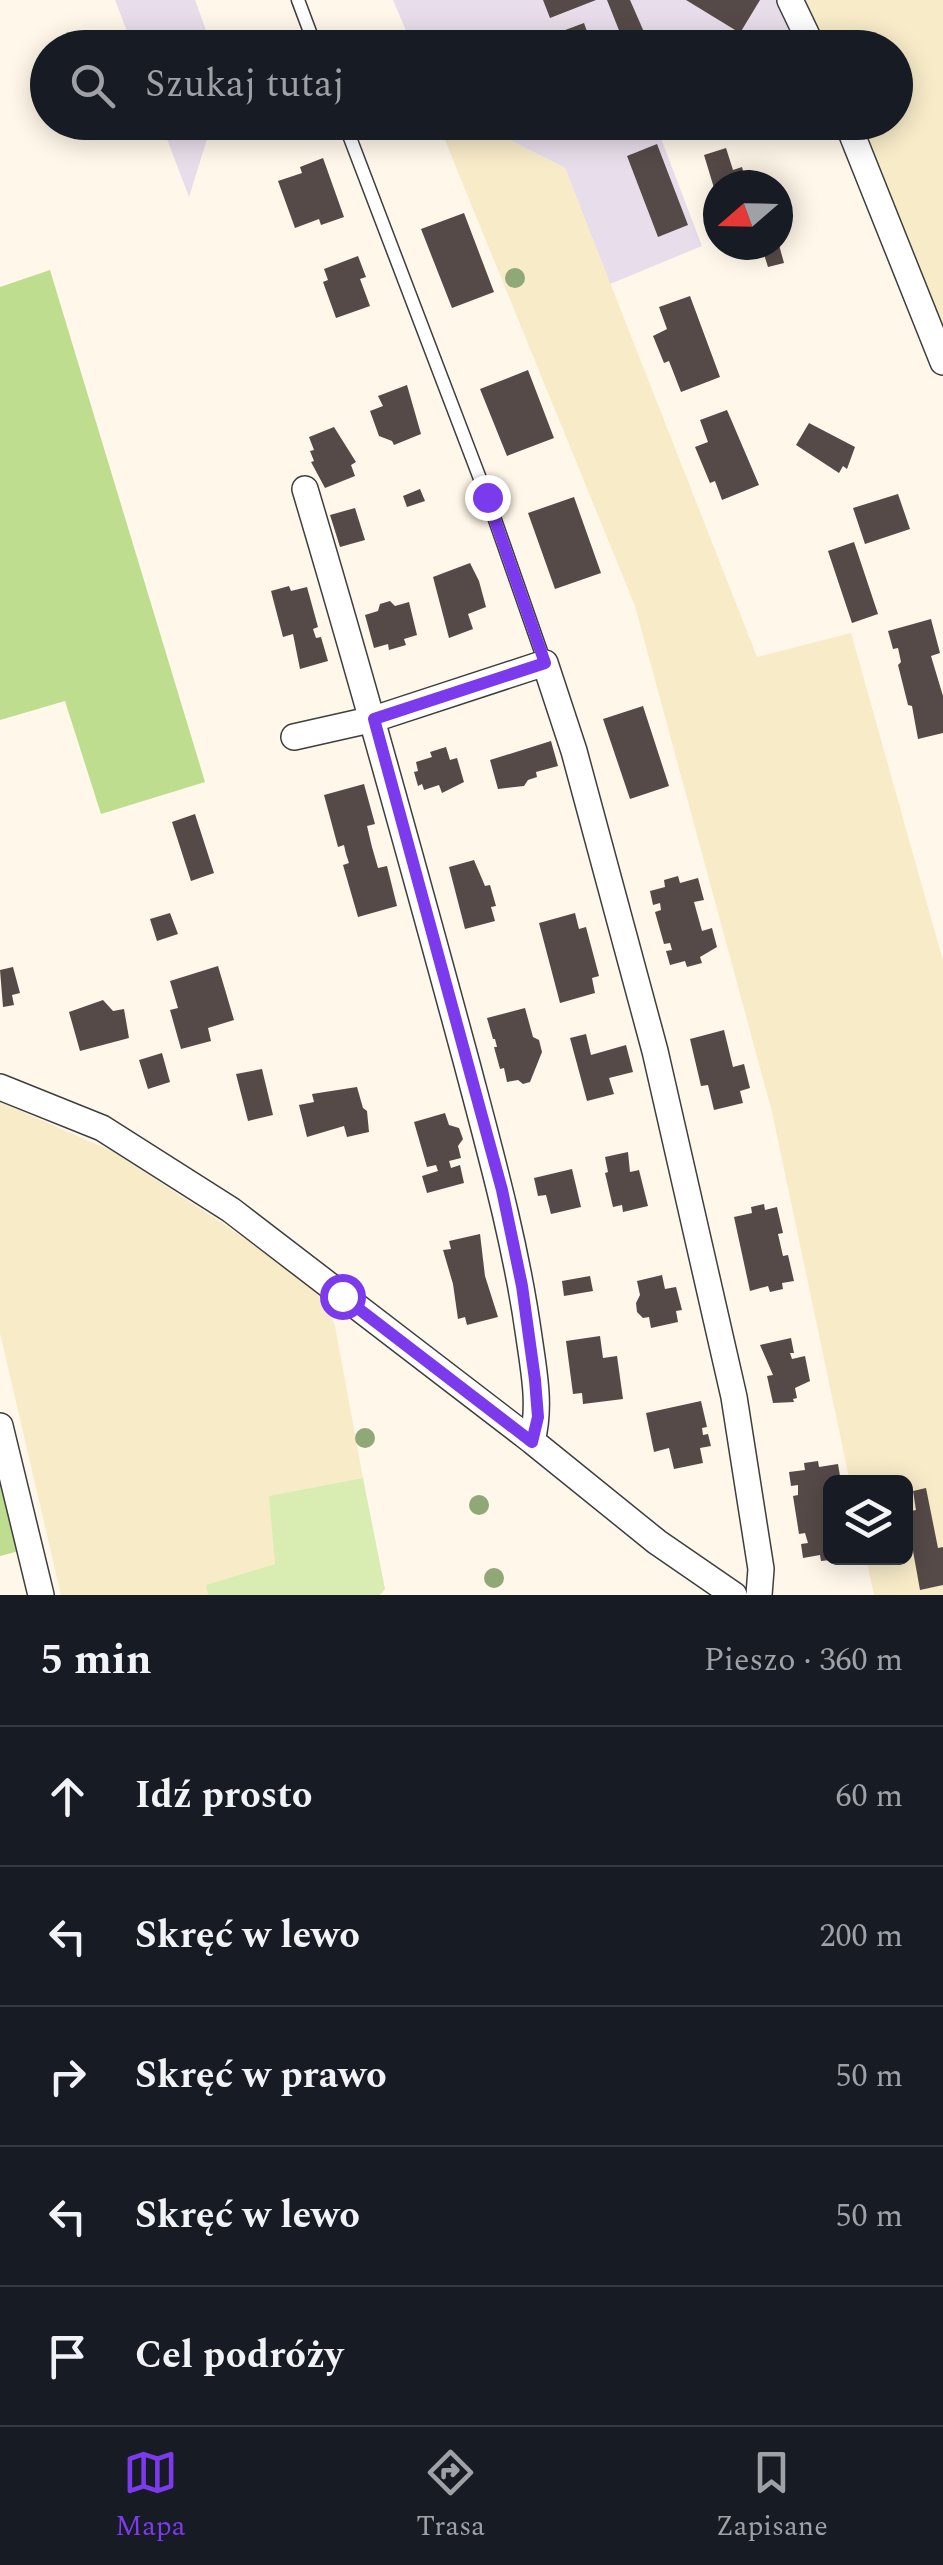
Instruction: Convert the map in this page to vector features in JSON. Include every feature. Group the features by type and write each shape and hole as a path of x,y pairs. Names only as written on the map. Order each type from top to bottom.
{"street":[{"path":"790,0 804,30"},
{"path":"854,140 943,362"},
{"path":"305,489 374,719 502,1190 522,1286 535,1380 538,1417 532,1442"},
{"path":"294,736 374,719 545,663 574,750 696,1225 734,1396 761,1569 758,1595"},
{"path":"0,1087 102,1128 230,1210 657,1542 734,1595"},
{"path":"0,1426 42,1595"}],"lane":[{"path":"298,0 309,30"},
{"path":"351,140 487,497 545,663"}],"shaded area":[{"path":"115,0 195,0 206,30 126,30"},
{"path":"393,0 785,0 797,30 406,30"},
{"path":"802,0 943,0 943,351 862,140 913,140 913,30 815,30"},
{"path":"167,140 207,140 189,197"},
{"path":"445,140 510,140 565,168 757,657 851,633 943,961 943,1595 874,1595 868,1565 913,1565 913,1475 849,1475 772,1112 635,606"},
{"path":"510,140 661,140 702,246 610,284 565,168"},
{"path":"0,1102 114,1152 307,1279 326,1302 335,1326 363,1478 270,1496 275,1564 207,1585 208,1595 61,1595 0,1333"}],"green space":[{"path":"50,270 205,782 101,814 65,701 0,720 0,287"},
{"path":"0,1470 19,1551 0,1556"},
{"path":"363,1478 385,1589 380,1595 208,1595 206,1585 275,1564 269,1496"}],"building":[{"path":"543,0 596,0 550,18"},
{"path":"607,0 630,0 643,30 619,30"},
{"path":"686,0 760,0 742,30 735,30"},
{"path":"584,23 587,30 565,30"},
{"path":"657,144 688,225 658,237 627,156"},
{"path":"726,148 733,170 709,170 704,155"},
{"path":"323,158 344,217 321,225 319,219 295,228 278,181 302,173 300,167"},
{"path":"464,213 494,292 452,308 421,229"},
{"path":"358,256 366,277 360,279 370,306 336,318 323,282 328,280 324,269"},
{"path":"766,260 783,260 784,263 768,267"},
{"path":"690,296 720,377 681,392 669,361 664,363 653,336 667,329 659,307"},
{"path":"528,370 554,438 507,456 480,389"},
{"path":"407,385 421,434 394,445 379,436 370,411 383,406 378,396"},
{"path":"727,410 759,485 722,500 695,447 708,442 700,420"},
{"path":"809,423 855,447 847,469 843,466 839,473 796,445"},
{"path":"334,427 356,462 351,465 355,476 325,488 311,462 314,461 310,451 314,450 309,437"},
{"path":"420,489 425,501 407,507 403,496"},
{"path":"898,494 910,529 865,544 853,508"},
{"path":"574,497 601,573 555,589 528,513"},
{"path":"355,508 365,540 340,547 330,515"},
{"path":"854,542 878,614 852,623 828,551"},
{"path":"470,563 486,607 468,614 473,629 449,638 433,577"},
{"path":"289,586 291,591 307,587 318,627 313,629 316,638 321,637 328,661 300,669 293,634 283,637 271,591"},
{"path":"390,601 395,606 409,602 417,635 404,639 406,645 389,650 388,644 374,648 365,615"},
{"path":"931,619 940,653 931,656 943,696 943,733 918,739 898,665 898,648 893,649 888,631"},
{"path":"643,706 669,786 630,799 603,719"},
{"path":"551,741 558,766 536,772 537,777 524,786 498,789 490,760"},
{"path":"446,747 450,760 457,758 464,782 442,793 439,785 424,790 422,784 418,786 414,772 418,771 416,762"},
{"path":"364,784 375,824 367,826 372,847 378,868 387,866 397,906 358,917 343,865 349,863 344,845 338,847 324,795"},
{"path":"195,814 214,873 191,881 172,822"},
{"path":"474,860 485,886 490,885 496,906 491,907 495,921 465,929 449,867"},
{"path":"678,876 680,883 698,878 704,900 694,902 702,931 712,928 717,947 700,957 702,963 687,967 685,961 670,965 666,951 672,950 670,943 664,944 655,912 661,910 660,903 653,905 650,891 665,887 664,880"},
{"path":"170,913 178,934 157,941 150,919"},
{"path":"575,913 579,929 586,927 599,976 592,978 595,993 560,1003 539,923"},
{"path":"218,966 234,1020 208,1028 211,1041 181,1049 170,1010 178,1008 170,981"},
{"path":"13,967 20,993 12,995 14,1005 3,1007 0,970"},
{"path":"103,1000 113,1011 124,1009 129,1038 80,1051 69,1012"},
{"path":"525,1008 542,1052 530,1082 507,1082 487,1018"},
{"path":"724,1030 733,1067 744,1064 750,1088 740,1091 743,1103 714,1110 708,1085 701,1086 690,1039"},
{"path":"586,1034 591,1055 626,1045 633,1072 609,1078 614,1094 587,1101 570,1038"},
{"path":"162,1053 170,1082 148,1089 139,1060"},
{"path":"262,1069 273,1115 248,1121 236,1074"},
{"path":"357,1087 367,1111 369,1132 347,1137 344,1126 307,1137 299,1105 314,1102 312,1094"},
{"path":"445,1113 449,1125 459,1128 463,1139 458,1146 461,1158 449,1161 451,1168 460,1165 464,1183 427,1193 422,1176 438,1171 436,1165 427,1167 414,1122"},
{"path":"628,1152 630,1172 639,1170 648,1206 623,1212 622,1205 613,1207 605,1157"},
{"path":"572,1169 581,1207 551,1214 546,1195 538,1196 534,1178"},
{"path":"764,1204 765,1210 777,1207 783,1256 788,1255 794,1281 782,1283 783,1289 770,1292 768,1286 750,1291 734,1217 752,1213 751,1207"},
{"path":"480,1234 485,1276 498,1317 467,1325 465,1317 458,1319 443,1250 451,1249 449,1241"},
{"path":"662,1275 665,1289 676,1287 682,1310 676,1311 678,1322 651,1328 649,1317 643,1318 637,1312 637,1281"},
{"path":"590,1276 593,1291 564,1296 562,1281"},
{"path":"600,1336 603,1358 617,1356 623,1399 583,1404 582,1393 573,1394 566,1341"},
{"path":"791,1338 792,1359 805,1356 810,1381 795,1388 794,1402 773,1403 767,1376 773,1375 760,1345"},
{"path":"701,1401 707,1427 702,1428 703,1435 708,1434 711,1446 700,1448 703,1463 674,1469 669,1448 654,1452 646,1413"},
{"path":"818,1461 819,1467 838,1464 840,1475 823,1475 823,1561 820,1555 803,1558 801,1544 808,1543 805,1533 799,1534 793,1496 798,1495 798,1485 791,1486 789,1472 805,1470 804,1463"},
{"path":"926,1488 938,1548 943,1547 943,1585 920,1590 913,1551 913,1491"}],"route":[{"path":"342,1296 532,1442 538,1417 535,1380 522,1286 502,1190 374,719 545,663 487,497"}]}
